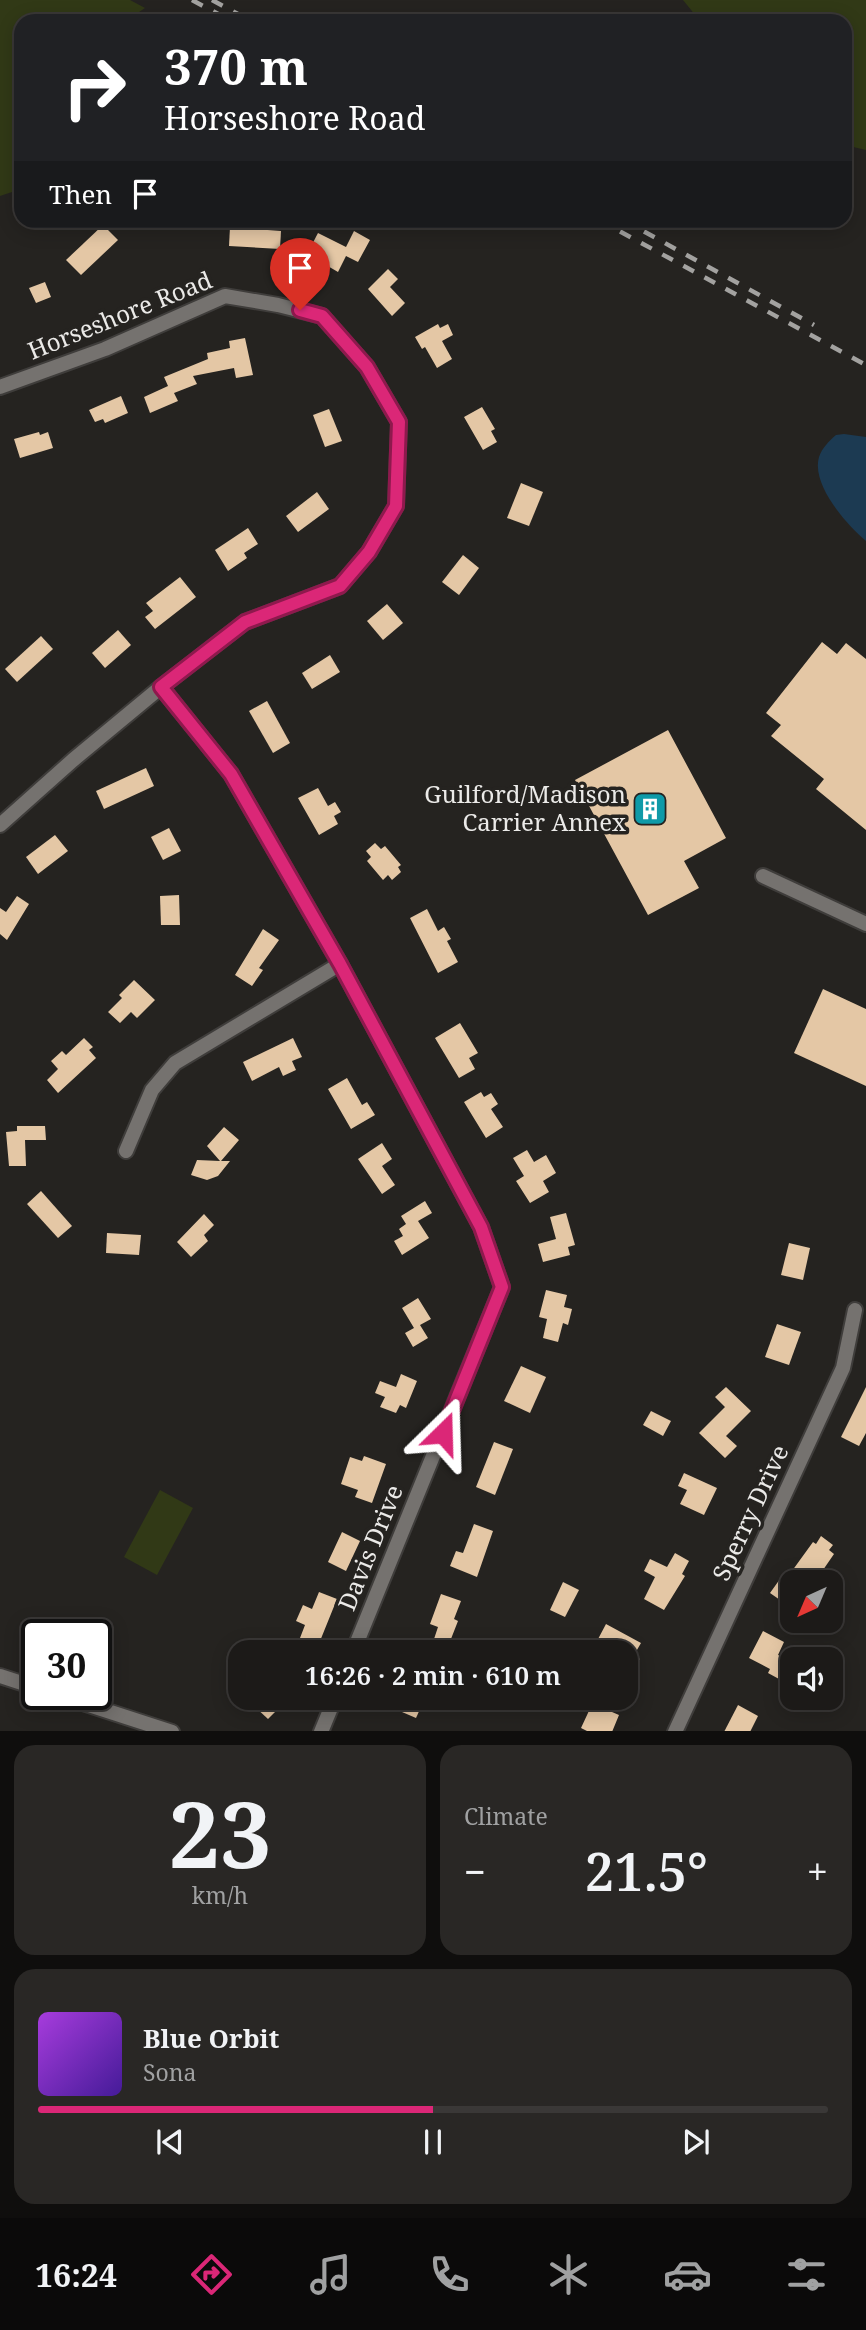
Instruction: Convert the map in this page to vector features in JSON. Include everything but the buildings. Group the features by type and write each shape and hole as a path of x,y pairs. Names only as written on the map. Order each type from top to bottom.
{"street":[{"name":"Horseshore Road","path":"0,387 105,349 225,296 278,304 322,316 367,367 399,422 396,506 369,552 340,586 245,622 161,687 0,825"},
{"name":"Davis Drive","path":"161,687 231,774 340,964 481,1227 502,1287 358,1640"},
{"path":"763,876 866,924"},
{"path":"126,1151 152,1090 175,1063 340,964"},
{"name":"Sperry Drive","path":"675,1731 843,1368 855,1310"},
{"path":"0,1676 21,1683"},
{"path":"106,1710 172,1731"},
{"path":"321,1731 330,1710"}],"green space":[{"path":"0,0 130,0 145,8 139,12 143,14 14,14 14,191 0,196"},
{"path":"683,0 866,0 866,150 852,147 852,14 694,14"},
{"path":"160,1490 193,1508 157,1575 124,1557"}],"water":[{"path":"836,435 866,437 866,541 832,504 820,480 820,454"}],"railway":[{"path":"192,0 218,14"},
{"path":"212,0 238,14"},
{"path":"614,228 866,365"},
{"path":"638,228 814,325"}],"place":[{"name":"Guilford/Madison Carrier Annex","path":"650,809"}],"route":[{"path":"300,310 322,316 367,367 399,422 396,506 369,552 340,586 245,622 161,687 231,774 340,964 481,1227 502,1287 443,1433"}]}
